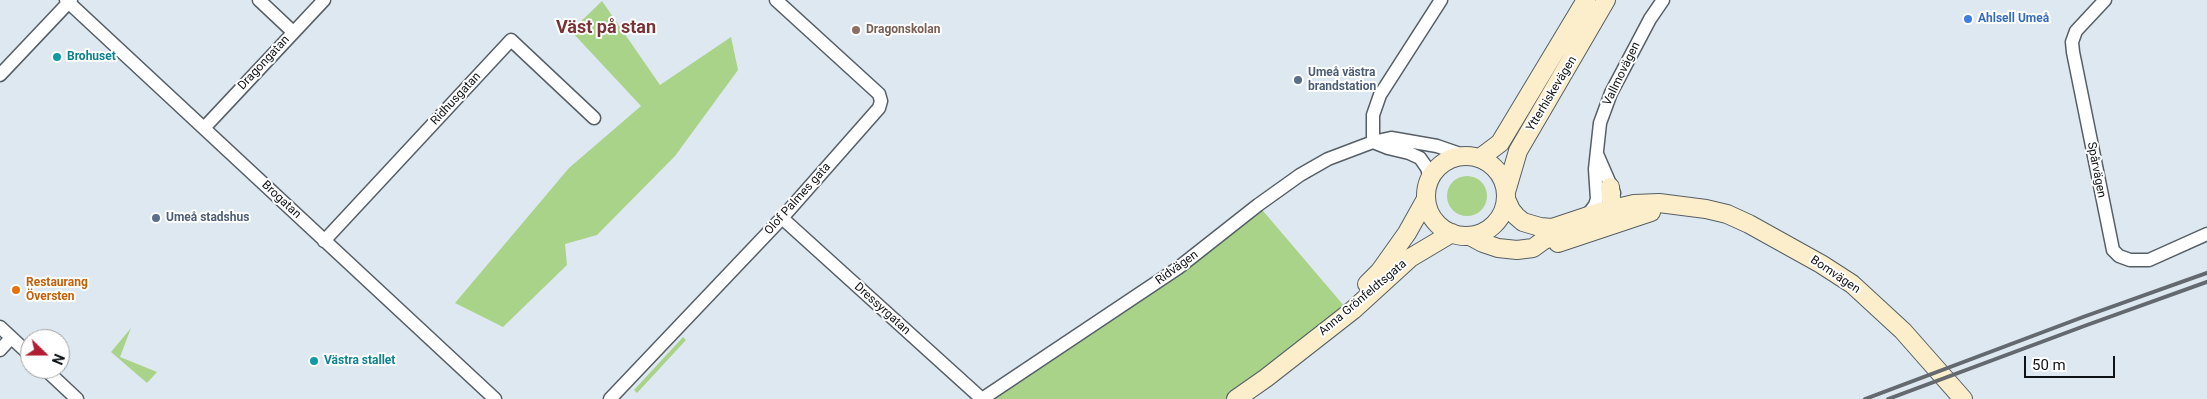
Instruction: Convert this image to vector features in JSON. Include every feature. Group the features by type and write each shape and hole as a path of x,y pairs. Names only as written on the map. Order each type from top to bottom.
{"main road":[{"name":"Ytterhiskevägen","path":"1472,157 1500,143 1586,0"},
{"name":"Ytterhiskevägen","path":"1506,195 1518,151 1606,0"},
{"path":"1472,157 1494,168 1501,176 1506,195 1499,218 1492,226 1470,236 1452,234 1440,227 1433,218 1426,199 1430,178 1445,162 1472,157"},
{"path":"1604,189 1610,211"},
{"name":"Bomvägen","path":"1506,195 1511,210 1516,216 1523,222 1540,228 1552,228 1610,211 1636,209"},
{"name":"Anna Grönfeldtsgata","path":"1308,344 1380,271 1407,233 1426,199"},
{"name":"Bomvägen","path":"1470,236 1483,244 1498,248 1533,248 1564,241 1636,209 1659,203 1706,209 1727,214 1749,224 1821,264 1852,284 1903,331 1963,399"},
{"name":"Bomvägen","path":"1533,248 1544,240 1604,219 1610,211"},
{"name":"Anna Grönfeldtsgata","path":"1308,344 1353,310 1410,258 1452,234"},
{"path":"1236,399 1266,378 1308,344"}],"street":[{"path":"259,0 293,32"},
{"name":"Dragongatan","path":"204,128 324,0"},
{"name":"Olof Palmes gata","path":"610,399 782,218 879,108 881,101 878,94 776,0"},
{"path":"1430,178 1428,168 1420,158 1373,142 1373,115 1380,95 1441,0"},
{"name":"Vallmovägen","path":"1604,189 1604,167 1597,154 1596,140 1600,123 1611,93 1650,19 1663,0"},
{"name":"Spårvägen","path":"2105,0 2076,31 2072,42 2072,52 2113,250 2119,256 2130,260 2149,260 2207,234"},
{"path":"0,75 69,1"},
{"name":"Brogatan","path":"69,1 495,399"},
{"name":"Ridhusgatan","path":"324,241 512,40 594,118"},
{"name":"Ridvägen","path":"982,399 1178,268 1258,205 1300,175 1328,159 1373,142 1391,138 1445,148 1472,157"},
{"path":"1586,217 1595,206 1604,189 1636,209"},
{"name":"Dressyrgatan","path":"782,218 982,399"},
{"path":"0,327 20,346"},
{"path":"0,350 11,338"},
{"path":"56,379 77,399"}],"green space":[{"path":"602,1 660,85 731,37 738,70 675,156 597,235 565,244 567,265 503,327 455,303 569,168 641,106 571,31"},
{"path":"1471,176 1478,179 1484,185 1487,196 1486,204 1478,213 1471,216 1463,216 1456,213 1448,204 1447,192 1450,185 1459,177"},
{"path":"1258,205 1345,307 1236,399 982,399"},
{"path":"131,328 120,357 157,372 147,383 111,352"},
{"path":"683,337 686,340 637,393 634,390"}],"railway":[{"path":"1865,399 2083,317 2207,273"},
{"path":"1888,399 2207,282"}],"place":[{"name":"Ahlsell Umeå","path":"1968,19"},
{"name":"Dragonskolan","path":"856,30"},
{"name":"Brohuset","path":"57,57"},
{"name":"Umeå västra brandstation","path":"1298,80"},
{"name":"Umeå stadshus","path":"156,218"},
{"name":"Restaurang Översten","path":"16,290"},
{"name":"Västra stallet","path":"314,361"}],"district":[{"name":"Väst på stan","path":"606,28"}]}
